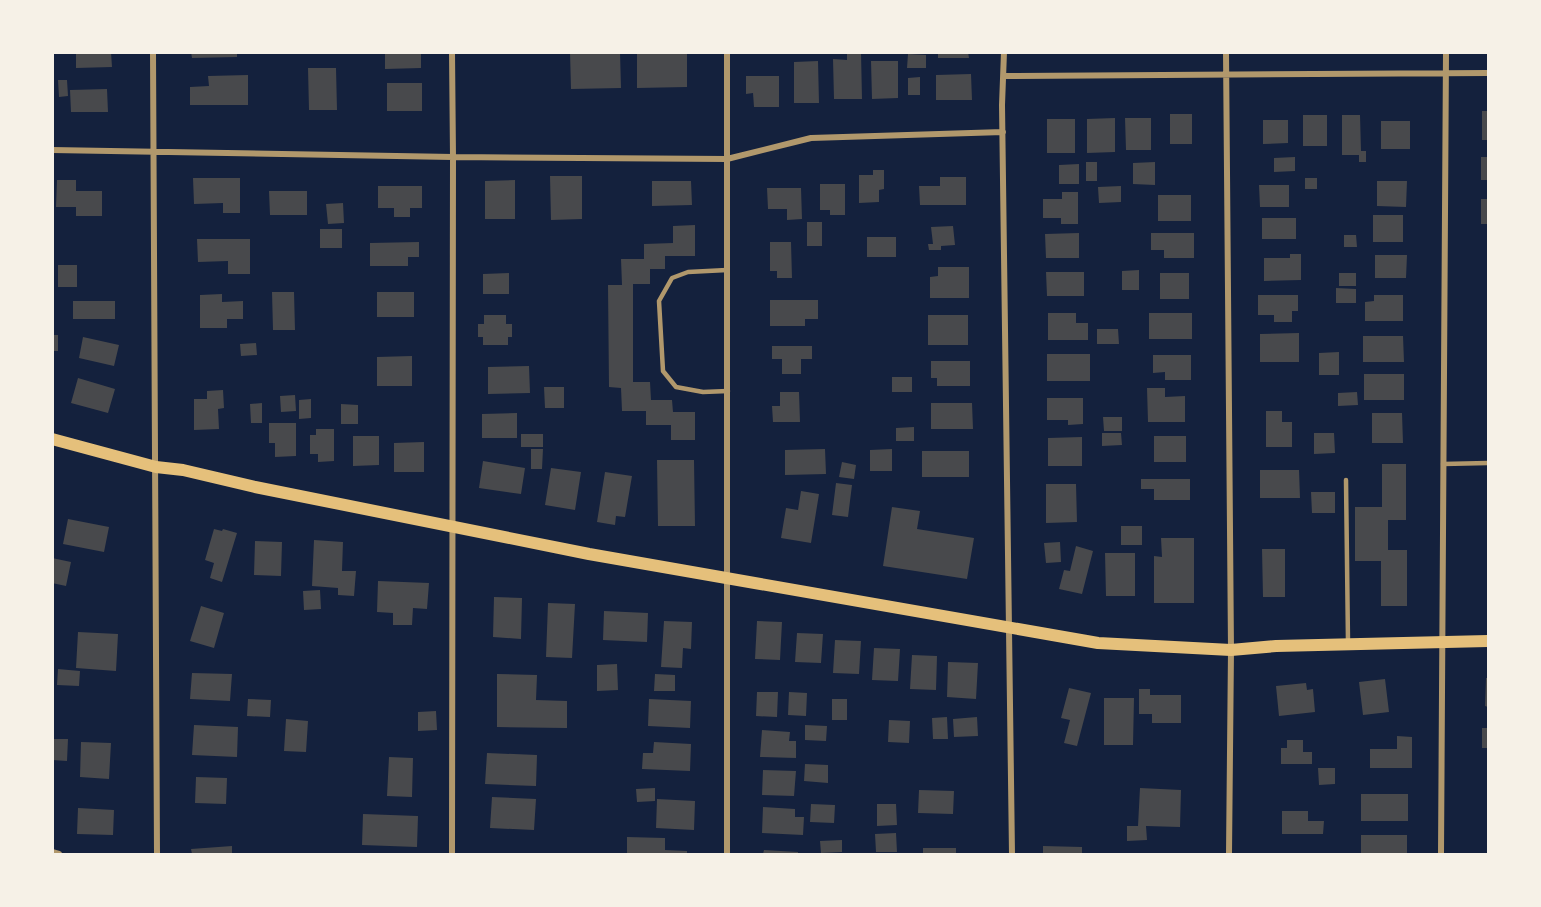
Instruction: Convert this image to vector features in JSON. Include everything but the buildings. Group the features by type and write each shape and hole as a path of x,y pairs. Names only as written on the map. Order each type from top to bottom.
{"main road":[{"path":"52,438 156,467 183,470 589,554 1098,643 1231,650 1276,646 1488,642"}],"street":[{"path":"153,52 157,855"},
{"path":"452,52 452,855"},
{"path":"727,52 727,855"},
{"path":"1004,52 1002,105 1012,855"},
{"path":"1226,52 1231,650 1229,855"},
{"path":"1441,855 1446,52"},
{"path":"1004,76 1488,73"},
{"path":"52,150 727,159 811,138 1003,132"},
{"path":"52,852 59,855"}],"lane":[{"path":"727,270 688,272 672,278 659,301 663,371 676,387 703,392 728,391"},
{"path":"1443,464 1488,463"},
{"path":"1346,480 1348,645"}]}
